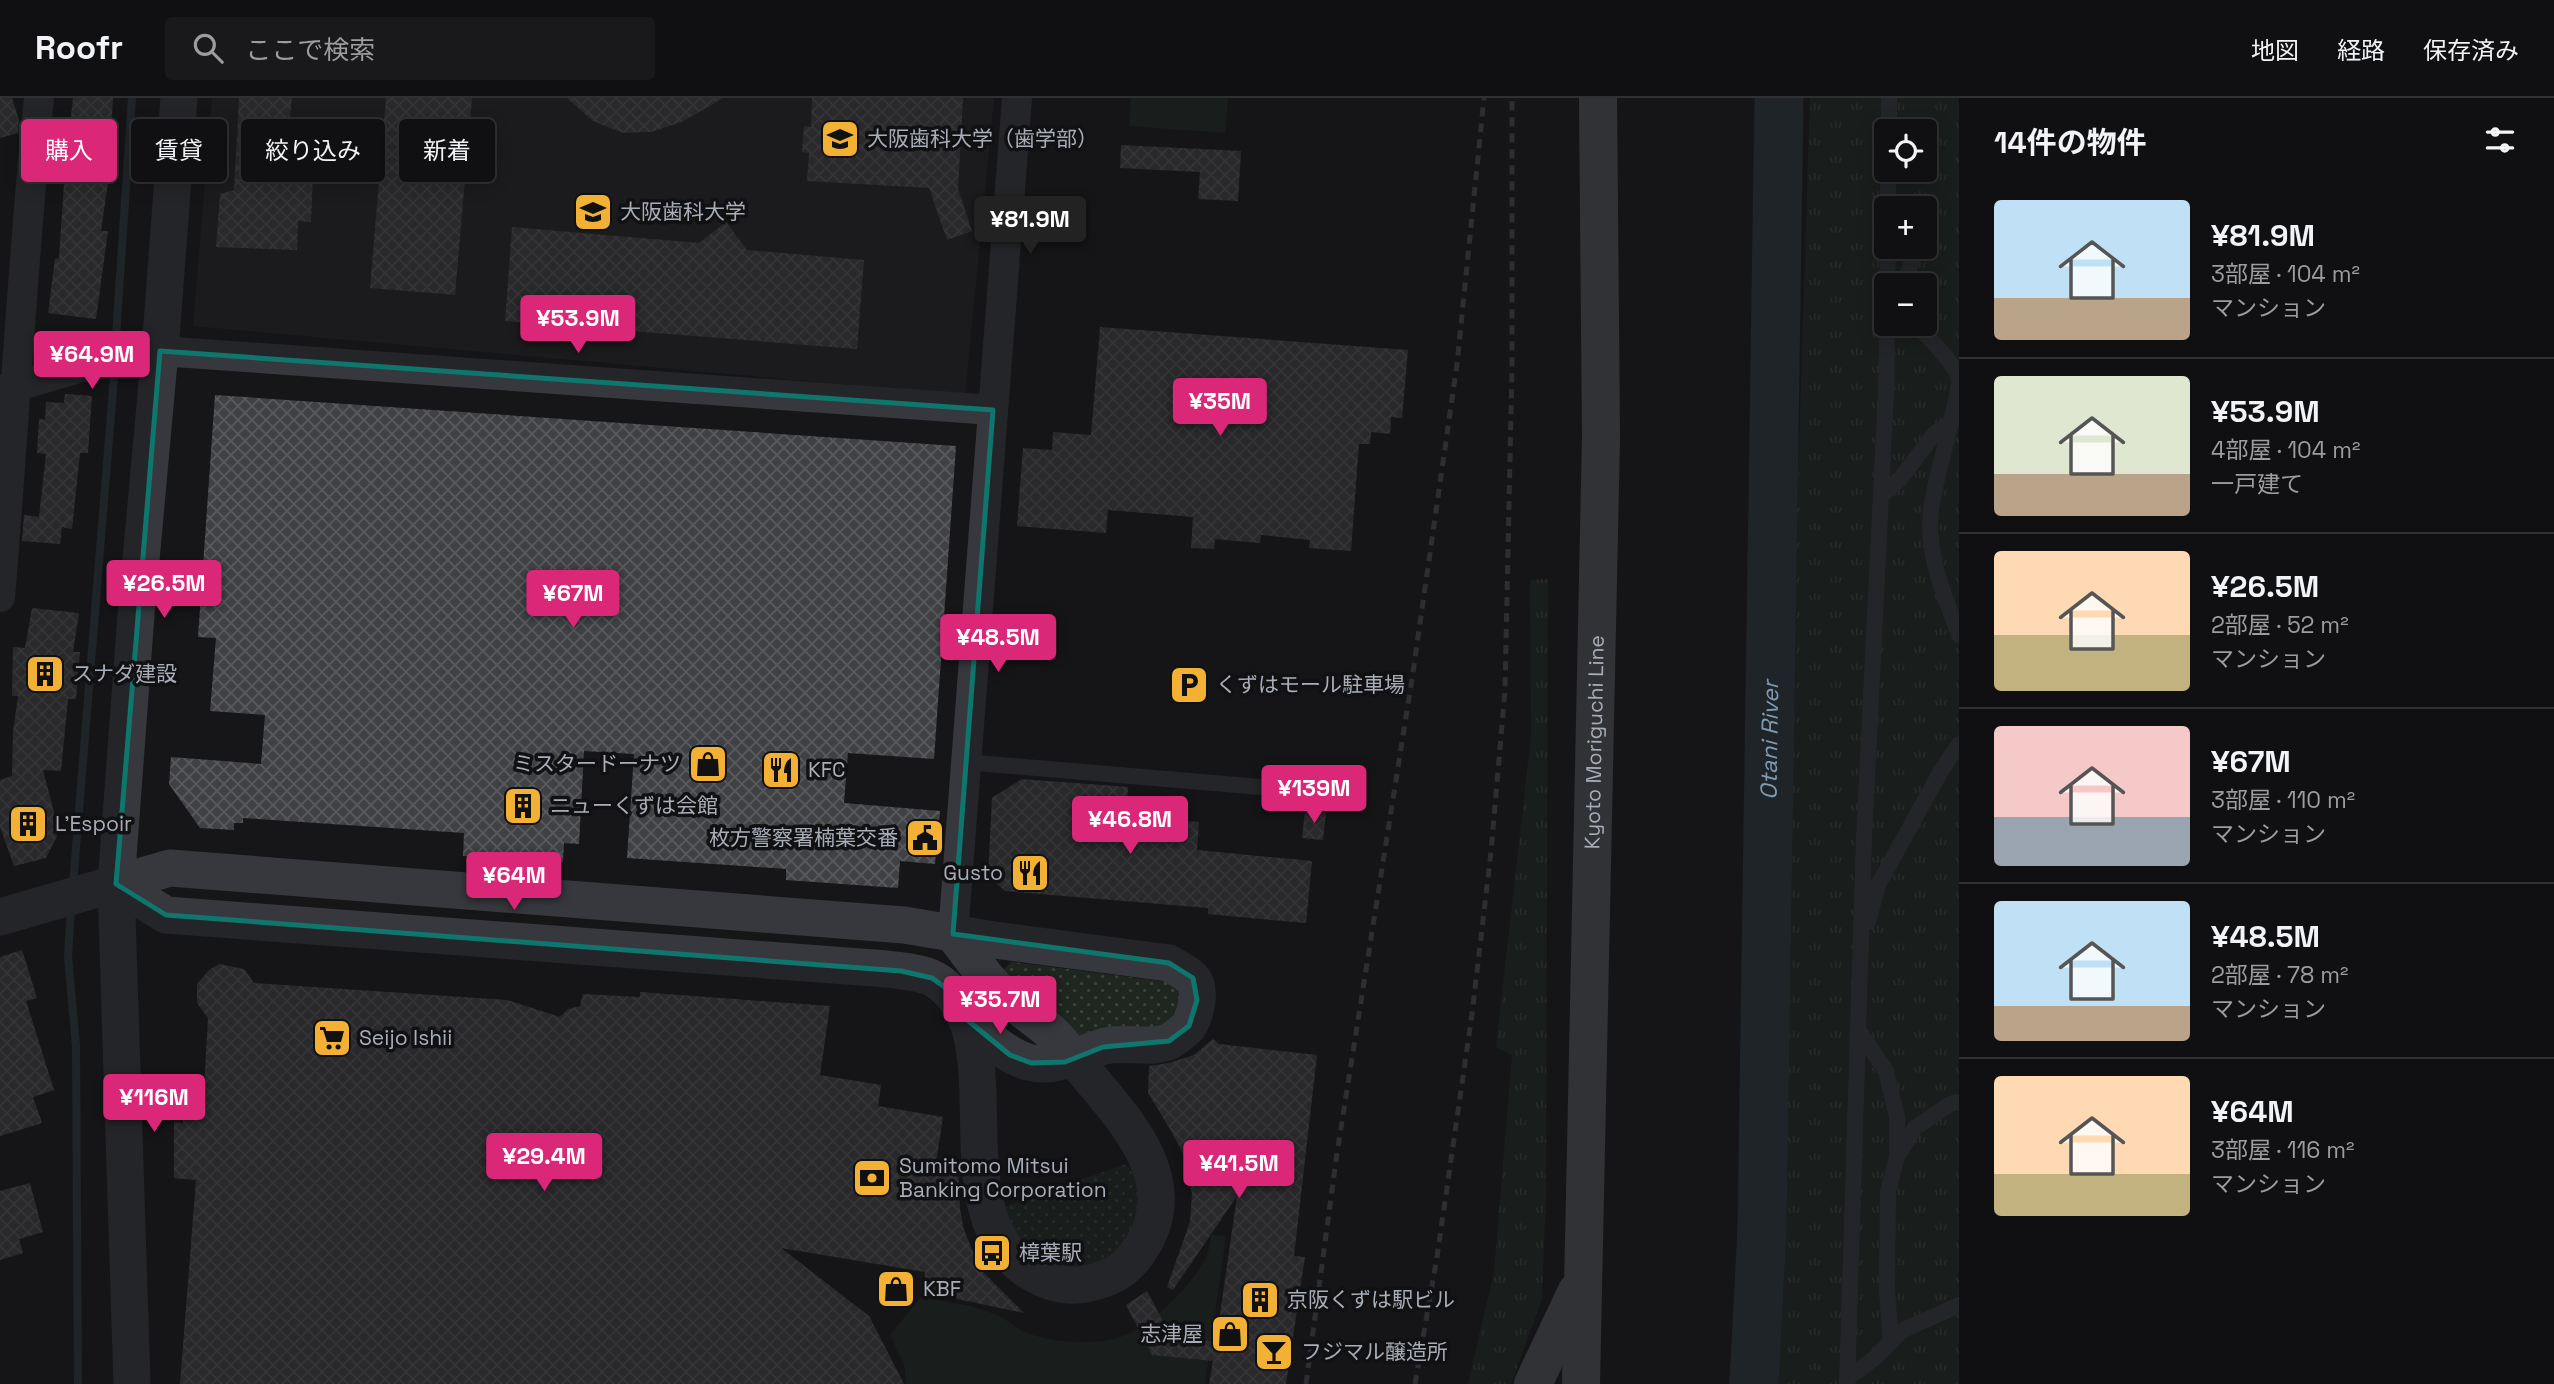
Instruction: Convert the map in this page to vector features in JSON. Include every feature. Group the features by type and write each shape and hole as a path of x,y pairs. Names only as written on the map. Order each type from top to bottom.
{"main road":[{"name":"Kyoto Moriguchi Line","path":"1581,1384 1581,1281 1601,451 1598,98"},
{"path":"1533,1384 1581,1281"}],"street":[{"path":"0,597 13,220 39,98"},
{"path":"132,1384 116,884 179,98"},
{"path":"116,884 166,915 901,971 932,978 950,991 960,1003 967,1019 975,1053 982,1180 990,1220 1016,1261 1043,1279 1060,1285 1107,1279 1131,1264 1148,1237 1154,1214 1152,1171 1144,1149 1121,1115 1054,1035 995,988 953,934 1017,98"},
{"path":"8,388 126,354 160,351 993,410"},
{"path":"0,917 170,868 894,924 1169,963 1193,978 1196,985 1197,1000 1189,1026 1169,1041 1148,1045 1112,1045 1065,1062 1031,1063 1010,1055 967,1019"}],"lane":[{"path":"1889,98 1889,119"},
{"path":"1847,1382 1861,944 1887,336"},
{"path":"1926,336 1959,379 1957,405 1931,510 1930,545 1959,635"},
{"path":"1881,496 1901,478 1934,434 1953,421"},
{"path":"1861,944 1878,886 1941,771 1959,744"},
{"path":"966,762 1331,793"},
{"path":"1859,1031 1886,1071 1897,1117 1897,1157 1888,1191 1886,1292 1891,1342"},
{"path":"1897,1157 1915,1128 1950,1104 1959,1102"},
{"path":"1847,1382 1900,1331 1959,1305"}],"highlighted area":[{"path":"160,351 993,410 953,934 1169,963 1193,978 1197,1000 1189,1026 1169,1041 1103,1047 1065,1062 1031,1063 1010,1055 966,1019 950,991 932,978 901,971 166,915 116,884"}],"shaded area":[{"name":"大阪歯科大学","path":"212,98 994,98 965,395 193,326 205,182 227,182 227,119 210,119"}],"green space":[{"path":"1131,98 1228,98 1225,133 1129,126"},
{"path":"1810,98 1959,98 1959,1384 1729,1384 1741,1202 1783,1200 1794,605"},
{"path":"1548,579 1546,1193 1542,1299 1511,1384 1468,1384 1494,1272 1512,1055 1496,1047 1531,736 1530,580"},
{"path":"1012,962 1169,982 1182,992 1170,1029 1112,1028 1079,1036 1009,982 1004,969"},
{"path":"1126,1164 1137,1178 1140,1216 1114,1257 1074,1269 1033,1254 1013,1235 1004,1207"},
{"path":"1211,1235 1226,1236 1205,1384 906,1384 904,1365 890,1335 921,1297 985,1311 1003,1318 1023,1331 1052,1340 1108,1340 1132,1332 1173,1300 1200,1268 1208,1252"}],"building":[{"path":"0,98 12,98 19,120 18,133 0,138"},
{"path":"73,98 113,98 112,119 71,119"},
{"path":"239,98 292,98 290,119 241,119 241,182 313,182 311,222 298,221 297,250 216,247 220,194 234,190"},
{"path":"386,98 472,98 470,119 399,119 399,182 465,182 455,295 370,288 379,182 385,182"},
{"path":"567,98 723,98 682,122 651,132 623,133 593,121"},
{"path":"812,98 963,98 958,189 972,231 947,240 929,188 807,181 809,153 802,152 804,126 811,127"},
{"path":"1121,145 1241,151 1238,201 1198,199 1200,172 1120,168"},
{"path":"64,182 108,182 101,231 108,231 96,319 48,313 55,259 59,258"},
{"path":"726,222 747,250 864,260 857,349 505,321 512,227 699,243"},
{"path":"1100,327 1408,350 1402,418 1391,417 1390,434 1371,432 1370,444 1359,444 1351,551 1309,548 1310,540 1261,535 1260,543 1215,539 1214,549 1191,548 1193,517 1108,510 1106,533 1017,526 1023,448 1052,450 1053,432 1091,435"},
{"path":"65,394 92,396 88,453 80,453 72,529 62,527 60,544 22,541 24,515 39,517 46,454 37,453 39,419 45,420 46,402 64,403"},
{"path":"215,395 956,446 934,759 848,753 844,803 940,811 935,864 900,861 898,888 786,880 786,869 627,858 634,754 584,751 579,844 564,843 563,862 463,856 464,833 243,818 243,823 234,823 234,830 200,828 169,784 171,757 261,764 265,715 210,711 216,638 198,637"},
{"path":"32,608 79,613 73,652 80,652 76,699 68,699 61,771 43,770 56,820 57,836 46,858 14,866 0,827 0,780 12,776 13,732 18,696 12,696 13,647 25,648"},
{"path":"1022,779 1128,787 1126,816 1199,822 1197,850 1312,861 1306,923 1208,914 1208,908 1005,891 988,876 992,798"},
{"path":"1305,811 1326,813 1323,840 1302,838"},
{"path":"22,950 37,998 26,1001 54,1090 33,1097 42,1123 0,1136 0,957"},
{"path":"219,964 244,969 254,983 507,1000 560,1017 568,1009 580,1006 583,994 640,997 640,992 830,1006 820,1075 881,1085 878,1106 943,1117 936,1163 958,1164 964,1230 980,1269 1024,1313 924,1292 925,1272 781,1248 869,1316 904,1384 180,1384 196,1180 174,1178 174,1122 183,1123 183,1105 203,1107 208,1018 197,1003 197,984 209,970"},
{"path":"1213,1039 1219,1044 1317,1055 1294,1256 1305,1257 1286,1384 1209,1384 1213,1361 1152,1355 1126,1305 1147,1291 1170,1335 1216,1342 1237,1196 1173,1290 1167,1287 1190,1222 1192,1194 1186,1160 1148,1093 1149,1066 1194,1055"},
{"path":"30,1183 43,1232 19,1239 23,1253 0,1260 0,1191"}],"waterway":[{"path":"115,351 132,98"},
{"name":"Otani River","path":"1754,1384 1762,1229 1779,98"},
{"path":"73,885 115,364"},
{"path":"71,908 68,956 76,1046 78,1384"}],"railway":[{"path":"1306,1384 1337,1153 1412,679 1457,364 1484,98"},
{"path":"1415,1384 1437,1257 1472,1014 1491,852 1505,690 1512,367 1512,98"}],"place":[{"name":"大阪歯科大学（歯学部）","path":"840,139"},
{"name":"大阪歯科大学","path":"593,212"},
{"name":"スナダ建設","path":"45,674"},
{"name":"くずはモール駐車場","path":"1189,685"},
{"name":"ミスタードーナツ","path":"708,764"},
{"name":"KFC","path":"781,770"},
{"name":"ニューくずは会館","path":"523,806"},
{"name":"L'Espoir","path":"28,824"},
{"name":"枚方警察署楠葉交番","path":"925,838"},
{"name":"Gusto","path":"1030,873"},
{"name":"Seijo Ishii","path":"332,1038"},
{"name":"Sumitomo Mitsui Banking Corporation","path":"872,1178"},
{"name":"樟葉駅","path":"992,1253"},
{"name":"KBF","path":"896,1289"},
{"name":"京阪くずは駅ビル","path":"1260,1300"},
{"name":"志津屋","path":"1230,1334"},
{"name":"フジマル醸造所","path":"1274,1352"}]}
